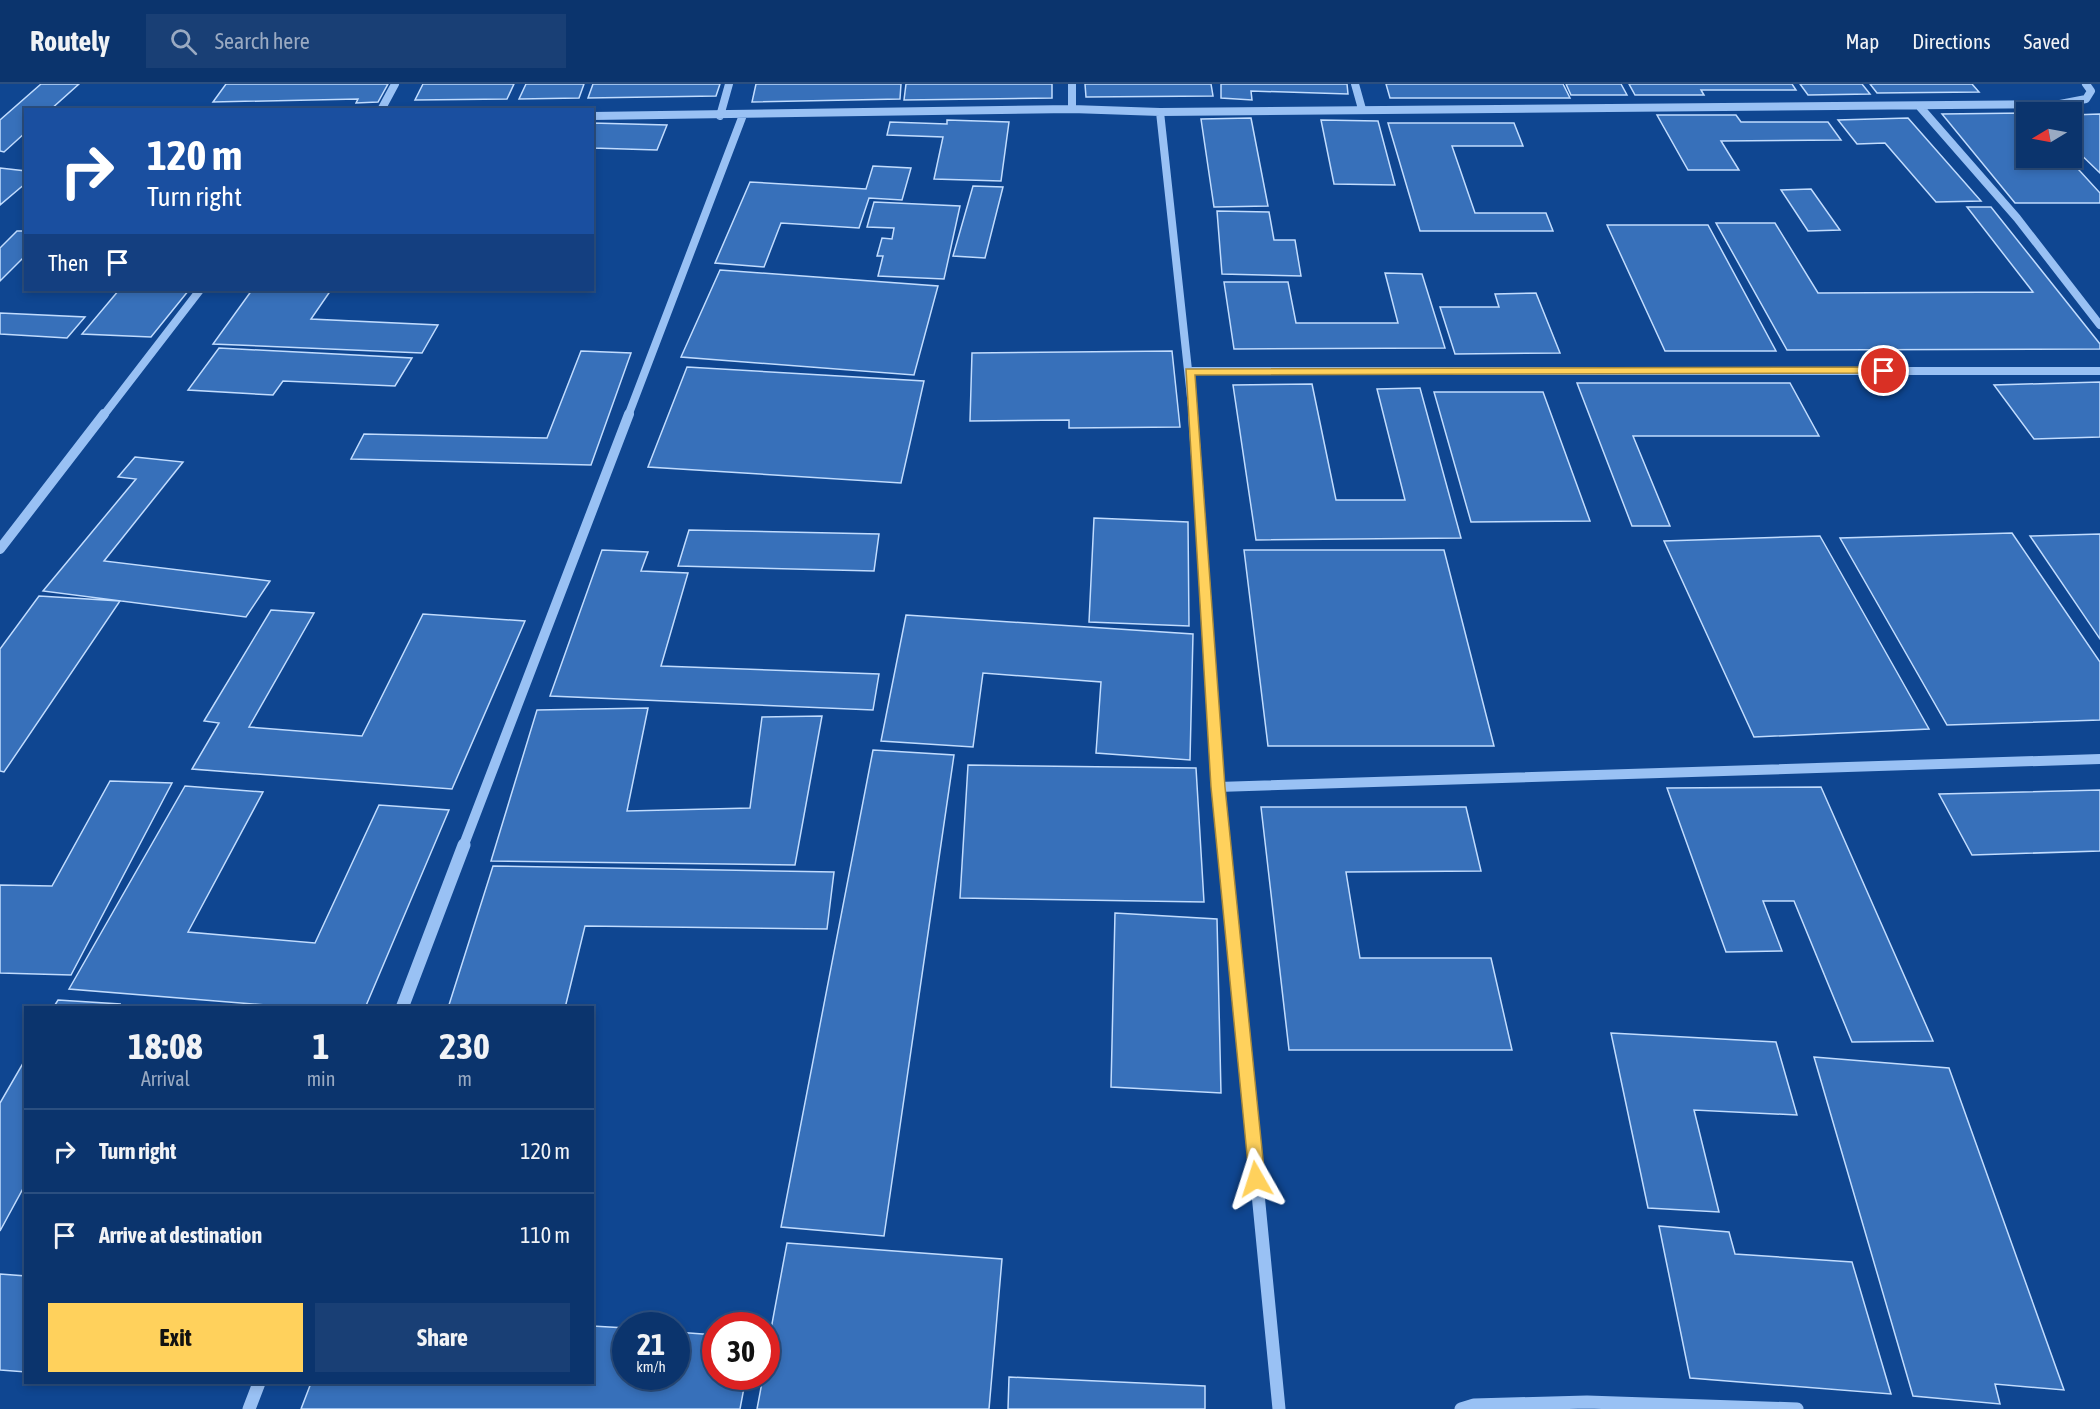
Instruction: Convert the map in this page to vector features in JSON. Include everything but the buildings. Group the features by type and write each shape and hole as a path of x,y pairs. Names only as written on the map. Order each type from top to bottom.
{"street":[{"path":"382,108 395,84"},
{"path":"720,116 729,84"},
{"path":"1072,84 1072,109"},
{"path":"1355,84 1362,109"},
{"path":"594,116 720,116 1072,109 1160,112 1920,107 2074,103 2090,96 2091,91 2086,84"},
{"path":"1920,107 2016,218 2100,325"},
{"path":"1160,112 1190,371 1218,787 1279,1409"},
{"path":"403,1006 743,115"},
{"path":"0,549 199,291"},
{"path":"1190,371 2100,371"},
{"path":"1218,787 2100,759"},
{"path":"249,1409 259,1384"},
{"path":"1461,1409 1474,1405 1587,1402 1797,1409"}],"route":[{"path":"1256,1179 1218,787 1190,371 1884,371"}]}
